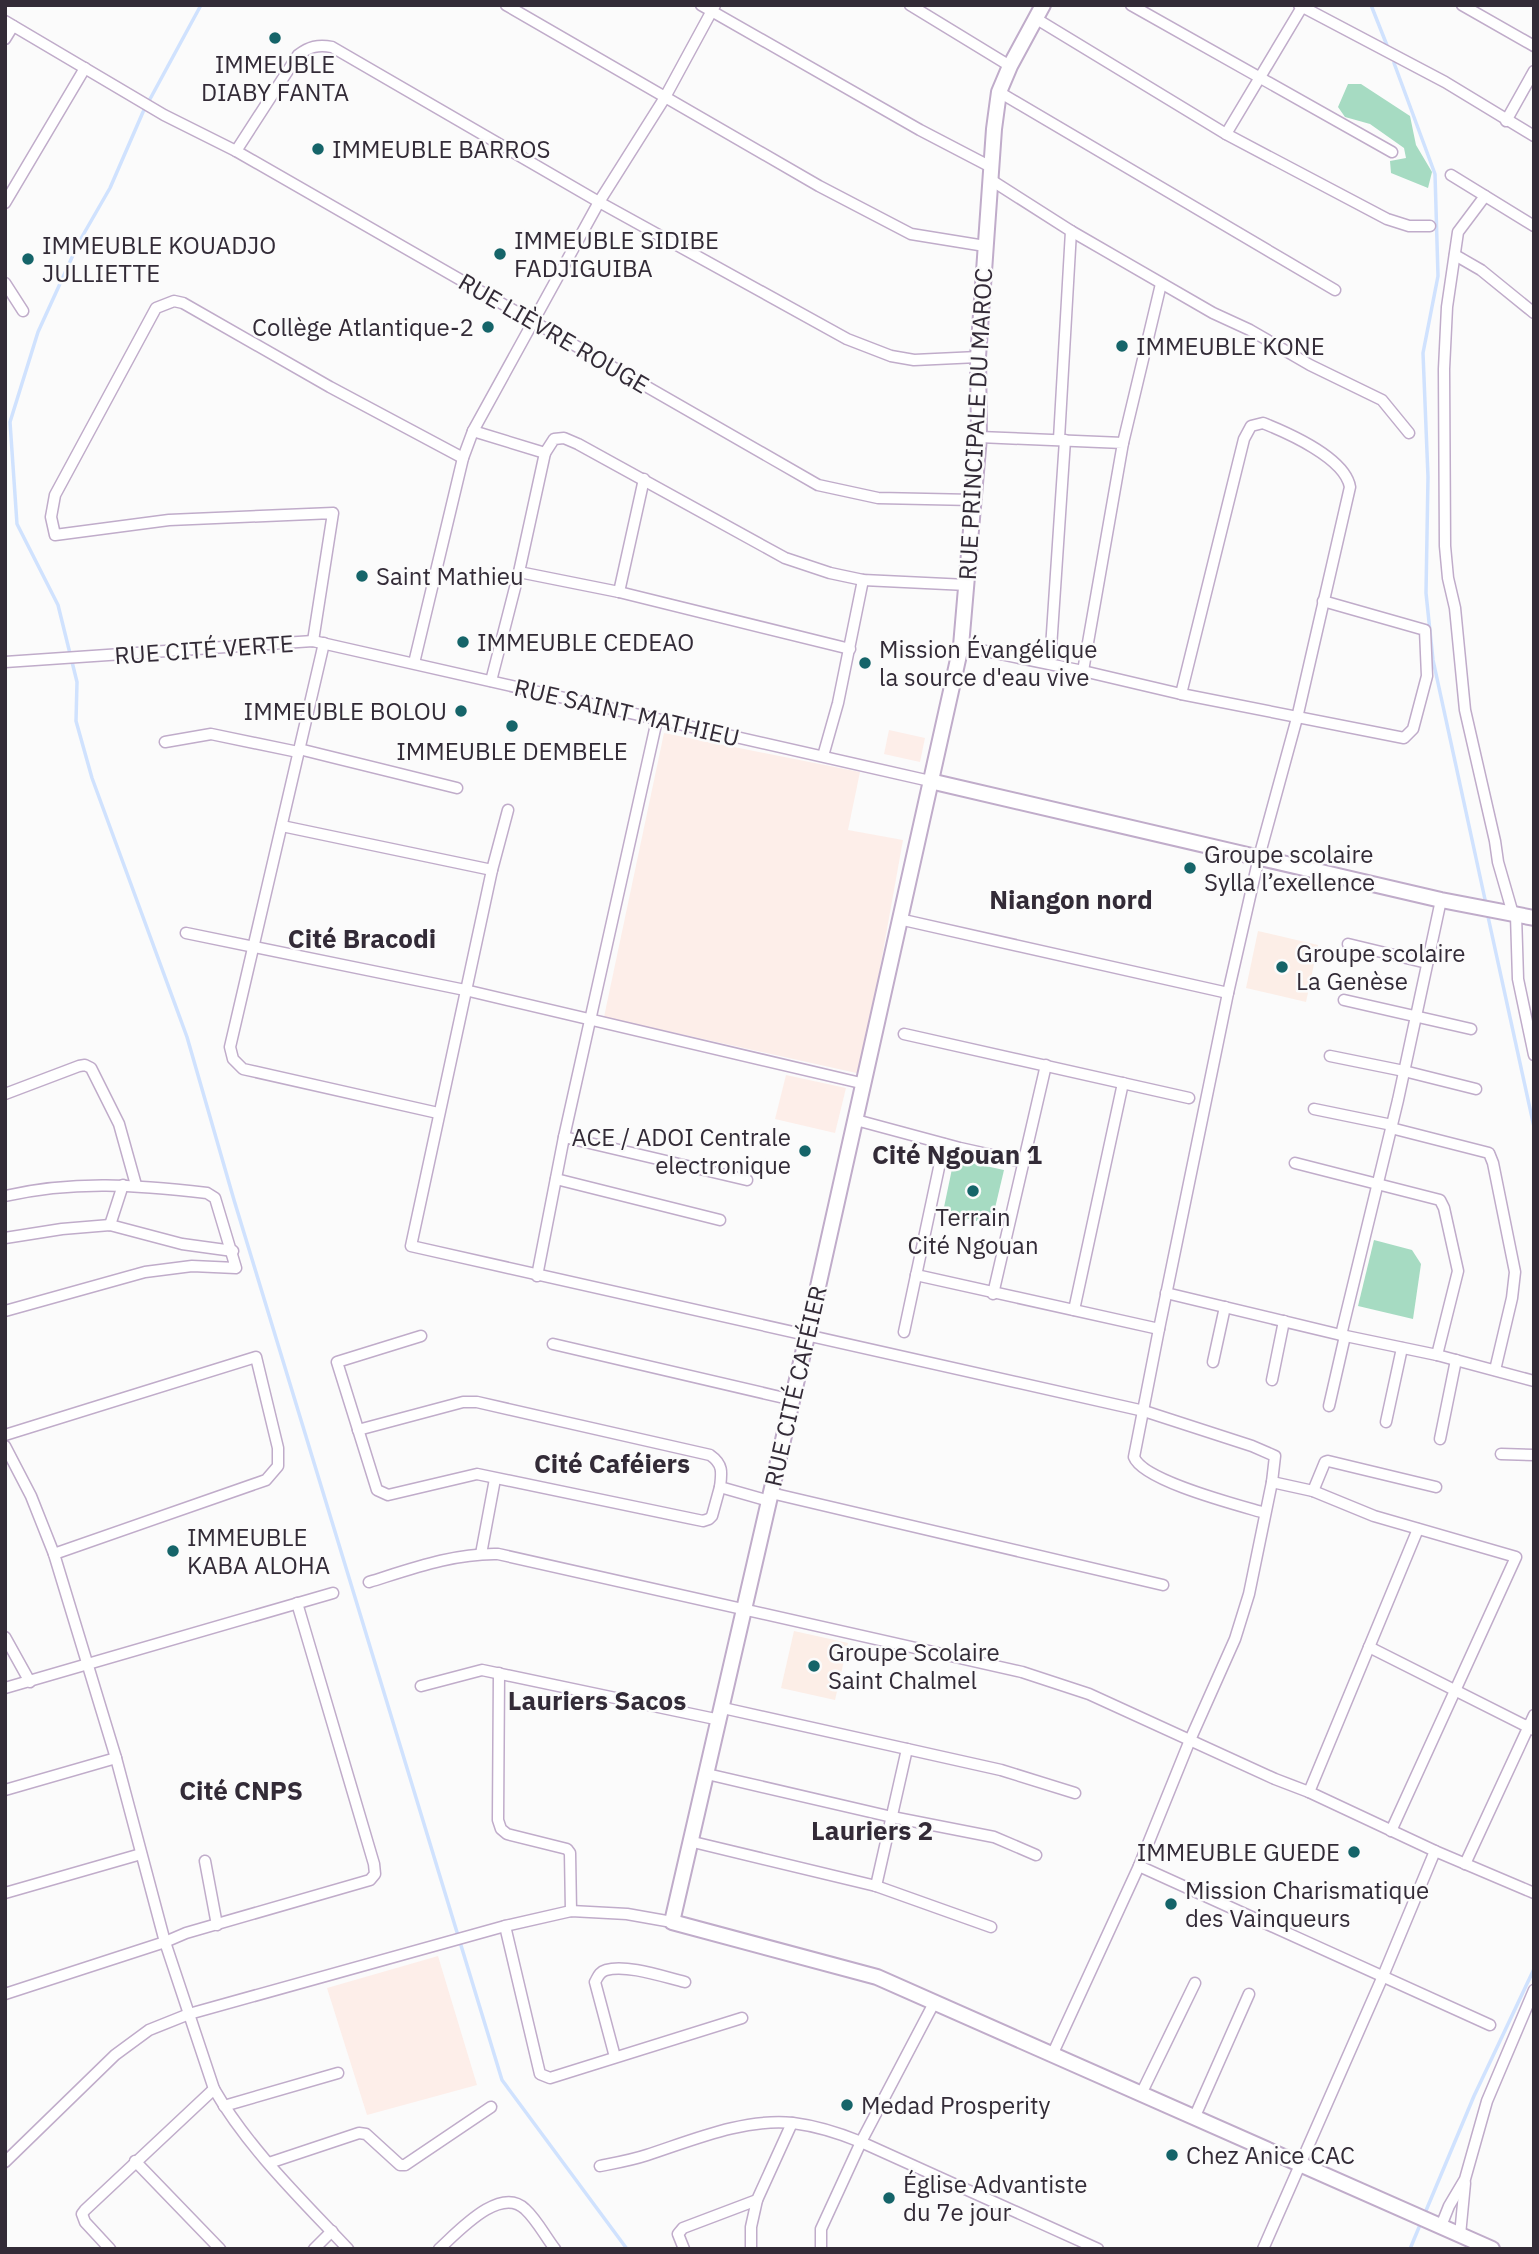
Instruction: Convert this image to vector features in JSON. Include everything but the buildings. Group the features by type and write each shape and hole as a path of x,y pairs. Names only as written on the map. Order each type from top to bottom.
{"street":[{"path":"506,5 664,99 911,234 985,246"},
{"path":"701,5 713,8 991,173 1071,232 1310,365 1382,400 1409,433"},
{"path":"910,5 1010,66"},
{"path":"1131,5 1392,152"},
{"path":"1462,5 1534,46"},
{"path":"1226,134 1261,78 1300,6 1445,82 1534,136"},
{"path":"414,663 463,458 473,431 599,202 664,99 713,8"},
{"path":"1039,12 1226,134 1387,219 1409,226 1430,226"},
{"name":"RUE PRINCIPALE DU MAROC","path":"915,850 961,646 979,437 978,357 999,92 1039,12"},
{"path":"5,39 9,23"},
{"name":"RUE LIÈVRE ROUGE","path":"9,23 151,107 236,151 818,485 878,498 974,500"},
{"path":"236,151 298,55 308,48 321,45 343,52 599,202 827,329 891,356 914,360 978,357"},
{"path":"5,203 85,68"},
{"path":"1506,121 1534,71"},
{"path":"999,92 1335,290"},
{"path":"1451,175 1534,226"},
{"path":"1485,196 1458,232 1447,307 1444,369 1446,556 1465,710 1498,862 1513,914 1518,979 1534,1055"},
{"path":"1050,663 1071,232"},
{"path":"1455,255 1481,270 1534,313"},
{"path":"5,283 23,311"},
{"path":"1083,671 1123,443 1161,284"},
{"path":"438,1113 243,1069 233,1059 230,1047 299,750 319,642 333,513 169,520 55,535 51,517 55,495 156,308 168,303 183,303 330,387 463,458"},
{"path":"1181,694 1244,439 1251,426 1263,423 1306,443 1340,468 1349,480 1349,492 1297,718 1259,857 1228,993 1134,1457 1136,1464 1142,1469 1173,1484 1265,1513"},
{"path":"473,431 545,453"},
{"path":"979,437 1123,443"},
{"path":"491,681 519,572 545,453 554,439 564,438 644,479 785,558 830,573 863,580 967,585"},
{"path":"619,592 644,479"},
{"path":"519,572 619,592 850,649"},
{"path":"823,756 850,649 863,580"},
{"path":"961,646 1050,663 1181,694 1404,738 1413,729 1427,676 1426,632 1424,629 1323,601"},
{"name":"RUE CITÉ VERTE","path":"5,662 319,642"},
{"name":"RUE SAINT MATHIEU","path":"319,642 930,781"},
{"path":"537,1276 589,1020 657,720"},
{"path":"165,742 211,734 299,750 457,788"},
{"path":"930,781 1441,900 1534,918"},
{"path":"508,810 465,990 411,1247 1144,1411 1272,1453 1276,1459 1249,1594 1235,1639 1190,1740 1139,1866 1053,2053"},
{"path":"282,826 492,870"},
{"name":"RUE CITÉ CAFÉIER","path":"672,1922 746,1609 915,850"},
{"path":"1329,1406 1441,900"},
{"path":"899,919 1228,993"},
{"path":"186,933 465,990 865,1084"},
{"path":"1348,944 1427,963"},
{"path":"1344,1000 1471,1029"},
{"path":"904,1034 1189,1098"},
{"path":"1330,1056 1476,1089"},
{"path":"993,1294 1046,1065"},
{"path":"5,1094 79,1066 92,1068 119,1124 136,1185"},
{"path":"1074,1310 1122,1083"},
{"path":"1314,1109 1489,1153 1515,1272 1512,1298 1495,1370"},
{"path":"856,1120 1023,1162"},
{"path":"564,1136 747,1180"},
{"path":"904,1332 943,1144"},
{"path":"1296,1163 1440,1200 1458,1271 1437,1355"},
{"path":"556,1180 720,1220"},
{"path":"110,1225 123,1185"},
{"path":"5,1196 53,1188 123,1185 211,1195 215,1198 236,1268 192,1266 145,1272 5,1311"},
{"path":"5,1238 110,1225 182,1244 233,1251"},
{"path":"915,1275 1159,1329"},
{"path":"1166,1293 1343,1336 1437,1355 1534,1381"},
{"path":"1213,1362 1225,1307"},
{"path":"1272,1380 1284,1321"},
{"path":"358,1430 463,1402 477,1402 710,1455 723,1469 712,1516 703,1521 477,1474 388,1495 382,1494 377,1490 358,1430 337,1362 421,1336"},
{"path":"552,1344 793,1400"},
{"path":"1387,1422 1402,1348"},
{"path":"5,1435 256,1357 278,1448 278,1466 266,1480 54,1554"},
{"path":"1440,1439 1455,1360"},
{"path":"5,1447 31,1496 54,1554 116,1758 165,1942 214,2089 224,2106 269,2163 348,2249"},
{"path":"1501,1454 1534,1455"},
{"path":"1313,1491 1325,1462 1328,1461 1436,1487"},
{"path":"481,1554 495,1479"},
{"path":"1272,1482 1313,1491 1374,1516 1516,1557 1391,1831"},
{"path":"720,1487 1163,1586"},
{"path":"1309,1792 1418,1529"},
{"path":"369,1582 451,1558 498,1554 1022,1672 1089,1694 1534,1893"},
{"path":"5,1688 333,1593"},
{"path":"5,1994 186,1933 370,1880 375,1874 297,1603"},
{"path":"5,1637 30,1682"},
{"path":"1369,1647 1531,1729"},
{"path":"421,1686 476,1670 499,1673 907,1749 1001,1770 1075,1793"},
{"path":"499,1673 498,1820 501,1829 507,1834 567,1849 570,1853 571,1911"},
{"path":"1465,1864 1531,1729 1534,1714"},
{"path":"876,1886 907,1749"},
{"path":"5,1790 116,1758"},
{"path":"707,1774 892,1817 994,1837 1036,1856"},
{"path":"689,1841 876,1886 992,1927"},
{"path":"1263,2249 1435,1851"},
{"path":"5,1893 141,1854"},
{"path":"205,1861 217,1925"},
{"path":"1139,1866 1490,2025"},
{"path":"5,2162 115,2055 149,2030 189,2014 505,1926 571,1911 627,1914 672,1922 852,1969 935,2001 1492,2249"},
{"path":"505,1926 540,2074 550,2078 742,2018"},
{"path":"615,2057 595,1982 598,1974 605,1970 625,1969 685,1982"},
{"path":"1142,2092 1195,1983"},
{"path":"1460,2235 1465,2179 1488,2101 1534,1990"},
{"path":"1195,2116 1249,1994"},
{"path":"821,2249 821,2229 861,2141 935,2001"},
{"path":"224,2106 338,2073"},
{"path":"110,2249 85,2222 82,2214 214,2089"},
{"path":"269,2163 359,2133 366,2134 400,2165 405,2165 491,2107"},
{"path":"751,2249 751,2227 757,2200 792,2123"},
{"path":"600,2166 759,2124 792,2123 828,2129 861,2141 1098,2249"},
{"path":"135,2161 220,2249"},
{"path":"1437,2224 1465,2179"},
{"path":"439,2249 470,2221 499,2202 509,2200 526,2210 554,2248"},
{"path":"684,2249 678,2234 683,2228 757,2200"},
{"path":"314,2249 332,2231"}],"shaded area":[{"path":"889,730 925,738 920,762 884,754"},
{"path":"664,733 860,772 848,830 903,840 861,1074 604,1017"},
{"name":"Groupe scolaire La Genèse","path":"1258,931 1318,945 1306,1002 1246,988"},
{"path":"786,1075 846,1088 835,1133 775,1119"},
{"name":"Groupe Scolaire Saint Chalmel","path":"794,1631 848,1643 835,1700 781,1688"},
{"path":"438,1956 477,2085 367,2115 327,1988"}],"green space":[{"path":"1348,84 1361,84 1410,116 1416,145 1432,172 1428,188 1391,173 1390,161 1406,158 1404,148 1370,124 1345,117 1338,107"},
{"name":"Terrain Cité Ngouan","path":"958,1160 1004,1170 991,1225 943,1212 953,1164"},
{"path":"1374,1240 1412,1250 1421,1264 1413,1319 1358,1306"}],"waterway":[{"path":"201,5 143,112 110,188 79,242 38,332 10,422 17,524 58,605 77,682 76,721 92,778 187,1037 234,1200 502,2080 627,2249"},
{"path":"1371,5 1388,48"},
{"path":"1394,63 1435,174 1438,276 1423,353 1428,477 1426,593 1433,660 1486,904"},
{"path":"1487,912 1534,1127"},
{"path":"1425,2213 1474,2096 1534,1969"},
{"path":"1410,2249 1422,2220"}],"place":[{"name":"IMMEUBLE DIABY FANTA","path":"275,38"},
{"name":"IMMEUBLE BARROS","path":"318,149"},
{"name":"IMMEUBLE SIDIBE FADJIGUIBA","path":"500,254"},
{"name":"IMMEUBLE KOUADJO JULLIETTE","path":"28,259"},
{"name":"Collège Atlantique-2","path":"488,327"},
{"name":"IMMEUBLE KONE","path":"1122,346"},
{"name":"Saint Mathieu","path":"362,576"},
{"name":"IMMEUBLE CEDEAO","path":"463,642"},
{"name":"Mission Évangélique la source d'eau vive","path":"865,663"},
{"name":"IMMEUBLE BOLOU","path":"461,711"},
{"name":"IMMEUBLE DEMBELE","path":"512,726"},
{"name":"Groupe scolaire Sylla l’exellence","path":"1190,868"},
{"name":"Groupe scolaire La Genèse","path":"1282,967"},
{"name":"ACE / ADOI Centrale electronique","path":"805,1151"},
{"name":"Terrain Cité Ngouan","path":"973,1191"},
{"name":"IMMEUBLE KABA ALOHA","path":"173,1551"},
{"name":"Groupe Scolaire Saint Chalmel","path":"814,1666"},
{"name":"IMMEUBLE GUEDE","path":"1354,1852"},
{"name":"Mission Charismatique des Vainqueurs","path":"1171,1904"},
{"name":"Medad Prosperity","path":"847,2105"},
{"name":"Chez Anice CAC","path":"1172,2155"},
{"name":"Église Advantiste du 7e jour","path":"889,2198"}],"district":[{"name":"Niangon nord","path":"1071,899"},
{"name":"Cité Bracodi","path":"362,938"},
{"name":"Cité Ngouan 1","path":"957,1154"},
{"name":"Cité Caféiers","path":"612,1463"},
{"name":"Lauriers Sacos","path":"597,1700"},
{"name":"Cité CNPS","path":"241,1790"},
{"name":"Lauriers 2","path":"872,1830"}]}
